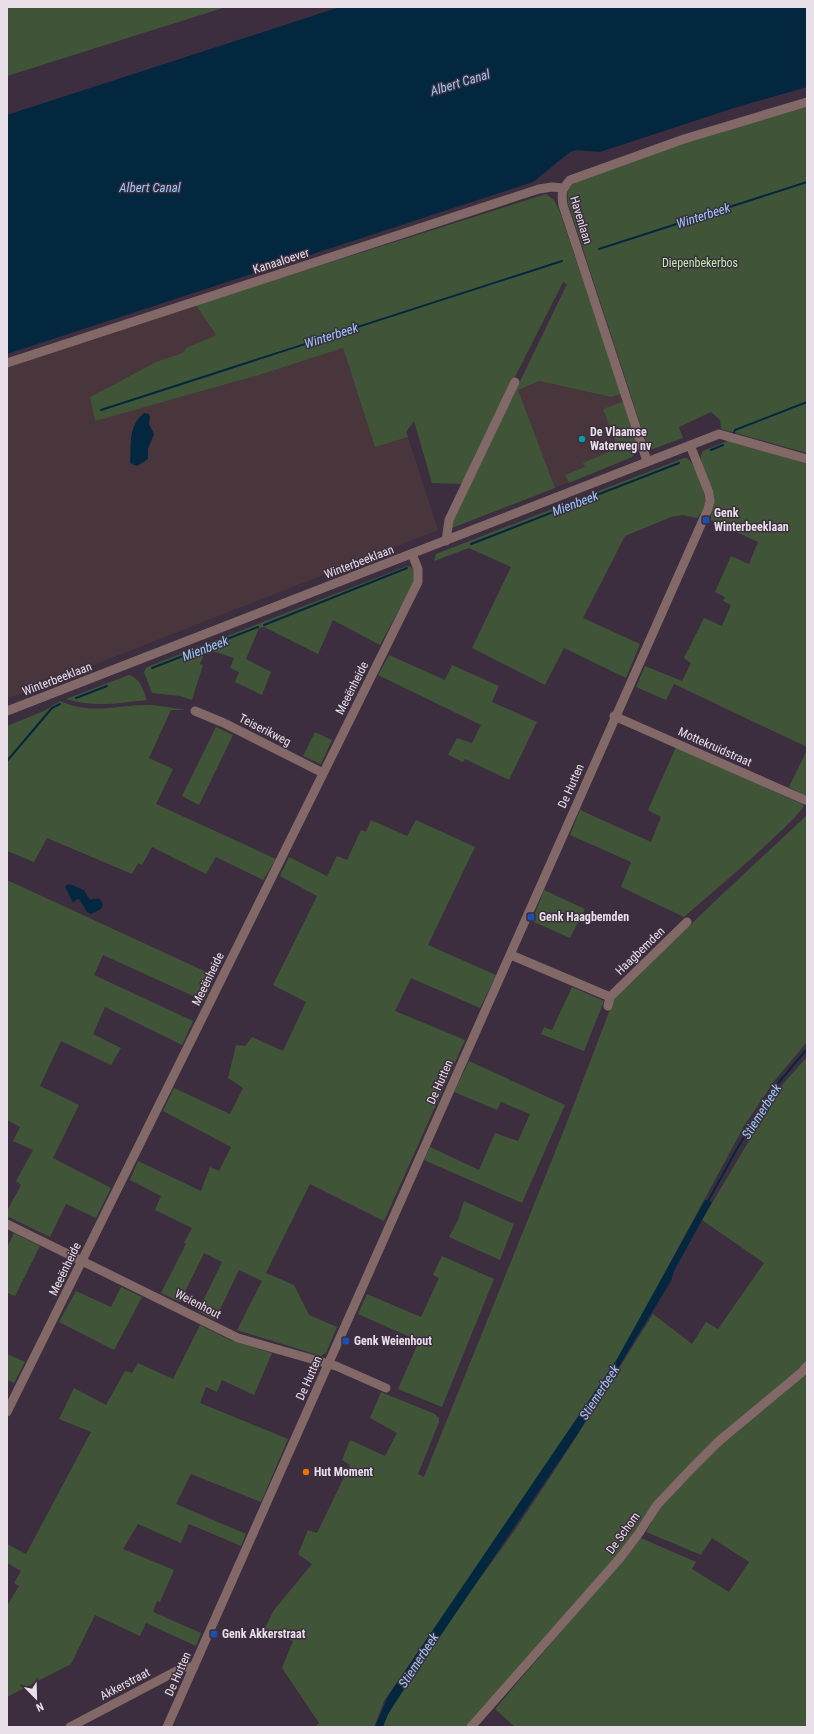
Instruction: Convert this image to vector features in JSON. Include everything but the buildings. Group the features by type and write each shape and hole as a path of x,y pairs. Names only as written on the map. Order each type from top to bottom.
{"street":[{"name":"Havenlaan","path":"647,461 563,205 561,195 562,188 570,180 684,139 807,102"},
{"name":"Kanaaloever","path":"7,363 538,190 552,187 562,188"},
{"path":"446,541 449,520 515,382"},
{"name":"Winterbeeklaan","path":"7,711 719,434 807,459"},
{"name":"De Hutten","path":"167,1727 511,954 614,716 708,509 710,501 709,493 690,445"},
{"name":"Meeënheide","path":"7,1412 418,582 418,569 412,554"},
{"name":"Teiserikweg","path":"195,710 323,773"},
{"name":"Mottekruidstraat","path":"614,716 805,800"},
{"name":"Haagbemden","path":"511,954 609,1001 687,922"},
{"name":"Weienhout","path":"7,1224 238,1338 329,1364 386,1388"},
{"name":"De Schom","path":"470,1727 620,1558 640,1533 657,1505 719,1441 802,1372 807,1366"},
{"name":"Akkerstraat","path":"70,1727 184,1667 194,1667"}],"shaded area":[{"path":"196,305 216,335 186,348 183,353 158,361 90,397 95,420 259,375 343,348 375,447 408,437 438,530 7,699 7,367"},
{"path":"539,381 611,397 621,394 638,449 632,457 555,488 517,390"}],"green space":[{"path":"7,7 226,7 7,76"},
{"name":"Diepenbekerbos","path":"807,104 807,453 721,429 720,420 711,412 679,427 683,438 653,449 648,448 568,203 569,189 576,182 684,143"},
{"path":"546,194 554,200 560,212 621,394 611,397 539,381 518,390 555,488 449,529 567,284 563,282 516,375 464,484 432,483 414,421 406,432 408,437 375,447 343,348 259,375 95,421 90,397 158,361 183,353 186,348 216,335 196,305"},
{"path":"623,402 638,449 632,457 569,483 565,475 585,467 583,463 618,448 603,409"},
{"path":"730,440 807,464 807,747 674,684 666,700 636,687 645,666 682,681 691,663 684,658 704,618 722,626 731,605 723,601 725,597 715,592 731,556 749,564 758,542 710,520 714,495 702,467 701,456 703,451"},
{"path":"687,458 693,465 702,485 705,501 701,512 697,518 683,515 671,517 625,536 583,618 640,644 626,678 564,648 545,685 472,648 511,567 469,548 434,561 436,554"},
{"path":"407,566 414,570 416,578 380,645 333,620 318,654 264,627 259,628 246,659 271,672 262,695 235,682 239,672 230,668 234,658 206,649 200,664 203,665 192,700 180,696 152,693 144,672 147,667"},
{"path":"389,655 445,680 452,665 499,686 492,702 537,722 509,780 465,759 463,762 448,755 457,738 472,743 481,725 378,675"},
{"path":"129,675 139,682 147,700 97,704 77,702 66,699"},
{"path":"60,701 84,708 95,709 151,705 185,710 171,710 149,758 173,769 156,804 276,859 263,880 216,857 206,874 152,847 142,865 138,863 132,874 47,838 34,862 7,851 7,726 44,711"},
{"path":"216,727 233,735 199,805 182,796"},
{"path":"315,732 332,740 321,764 303,756"},
{"path":"676,747 804,805 786,826 769,842 684,917 621,887 631,862 570,835 580,810 651,842 661,817 648,810"},
{"path":"807,750 807,797 789,787"},
{"path":"807,815 807,1042 775,1080 744,1126 617,1361 485,1557 384,1701 374,1727 315,1727 319,1723 282,1668 293,1641 265,1628 274,1610 312,1564 298,1554 308,1530 317,1533 350,1465 342,1460 350,1440 385,1456 397,1433 370,1418 381,1392 435,1414 439,1418 439,1422 418,1474 424,1477 564,1130 614,999"},
{"path":"371,820 407,836 416,820 475,847 428,945 496,975 480,1008 411,978 395,1011 465,1040 384,1221 310,1184 266,1273 294,1285 309,1315 337,1327 326,1353 321,1356 237,1330 262,1281 239,1270 215,1320 198,1311 222,1262 204,1253 180,1302 161,1293 186,1244 184,1243 192,1228 155,1210 161,1196 130,1180 138,1161 201,1191 210,1167 219,1171 231,1147 163,1111 174,1088 230,1114 243,1088 228,1078 236,1045 245,1046 252,1037 283,1051 306,1002 273,985 317,896 280,876 289,857 327,876 337,856 347,860 361,830 366,832"},
{"path":"7,880 215,976 204,1001 103,955 94,975 193,1021 182,1045 105,1007 93,1034 121,1048 111,1065 61,1041 40,1086 79,1105 53,1158 111,1188 96,1218 66,1204 50,1237 7,1216 7,1211 21,1185 16,1181 33,1150 13,1141 20,1127 7,1120"},
{"path":"544,890 585,909 570,938 532,921"},
{"path":"572,987 604,1001 584,1051 541,1034 544,1027 552,1030"},
{"path":"807,1057 807,1727 515,1727 495,1709 641,1538 696,1562 692,1569 729,1592 749,1562 712,1538 701,1555 646,1532 652,1522 644,1518 616,1557 467,1727 382,1727 412,1673 519,1524 653,1314 692,1344 706,1322 718,1329 764,1263 702,1220 782,1085"},
{"path":"469,1061 565,1105 522,1203 424,1160 430,1147 479,1170 495,1133 518,1141 530,1114 501,1102 497,1110 454,1092"},
{"path":"464,1201 514,1224 500,1260 449,1237 458,1220"},
{"path":"14,1233 40,1246 15,1296 7,1293 7,1248"},
{"path":"442,1256 494,1279 442,1407 398,1389 419,1341 358,1314 367,1294 421,1317 439,1278 433,1275"},
{"path":"121,1287 142,1297 114,1350 59,1322 76,1291 111,1307"},
{"path":"200,1325 230,1340 272,1353 254,1395 222,1380 217,1392 206,1387 200,1403 288,1439 261,1502 191,1474 176,1504 246,1534 241,1546 189,1524 181,1543 138,1524 123,1549 174,1570 160,1602 157,1601 153,1612 201,1633 196,1646 146,1623 140,1636 95,1615 71,1664 7,1697 7,1606 19,1586 14,1583 21,1571 7,1563 7,1544 26,1554 91,1432 59,1419 74,1388 106,1405 125,1371 132,1373 138,1363 173,1379"},
{"path":"7,1354 25,1362 14,1383 7,1380"}],"water":[{"name":"Albert Canal","path":"340,7 807,7 807,87 734,108 600,152 576,150 570,152 533,182 7,354 7,115"},
{"path":"144,413 149,414 149,424 154,434 148,449 148,459 137,466 130,463 131,436 135,424"},
{"path":"69,884 84,890 90,899 100,899 103,905 101,909 91,914 87,912 79,899 73,903 65,886"},
{"path":"705,1200 712,1202 674,1271 671,1281 577,1435 405,1688 388,1714 383,1727 375,1727 388,1696 617,1359"}],"waterway":[{"name":"Winterbeek","path":"599,249 807,182"},
{"name":"Winterbeek","path":"101,410 562,261"},
{"name":"Mienbeek","path":"734,433 735,430 807,402"},
{"name":"Mienbeek","path":"711,450 723,445"},
{"name":"Mienbeek","path":"471,544 679,463"},
{"name":"Mienbeek","path":"264,625 407,568"},
{"name":"Mienbeek","path":"152,668 258,627"},
{"name":"Mienbeek","path":"76,698 107,686"},
{"name":"Mienbeek","path":"7,761 52,708 60,704"},
{"name":"Stiemerbeek","path":"707,1203 738,1147 779,1082 807,1049"}],"place":[{"name":"De Vlaamse Waterweg nv","path":"582,439"},
{"name":"Genk Winterbeeklaan","path":"706,520"},
{"name":"Genk Haagbemden","path":"531,917"},
{"name":"Genk Weienhout","path":"346,1341"},
{"name":"Hut Moment","path":"306,1472"},
{"name":"Genk Akkerstraat","path":"214,1634"}]}
